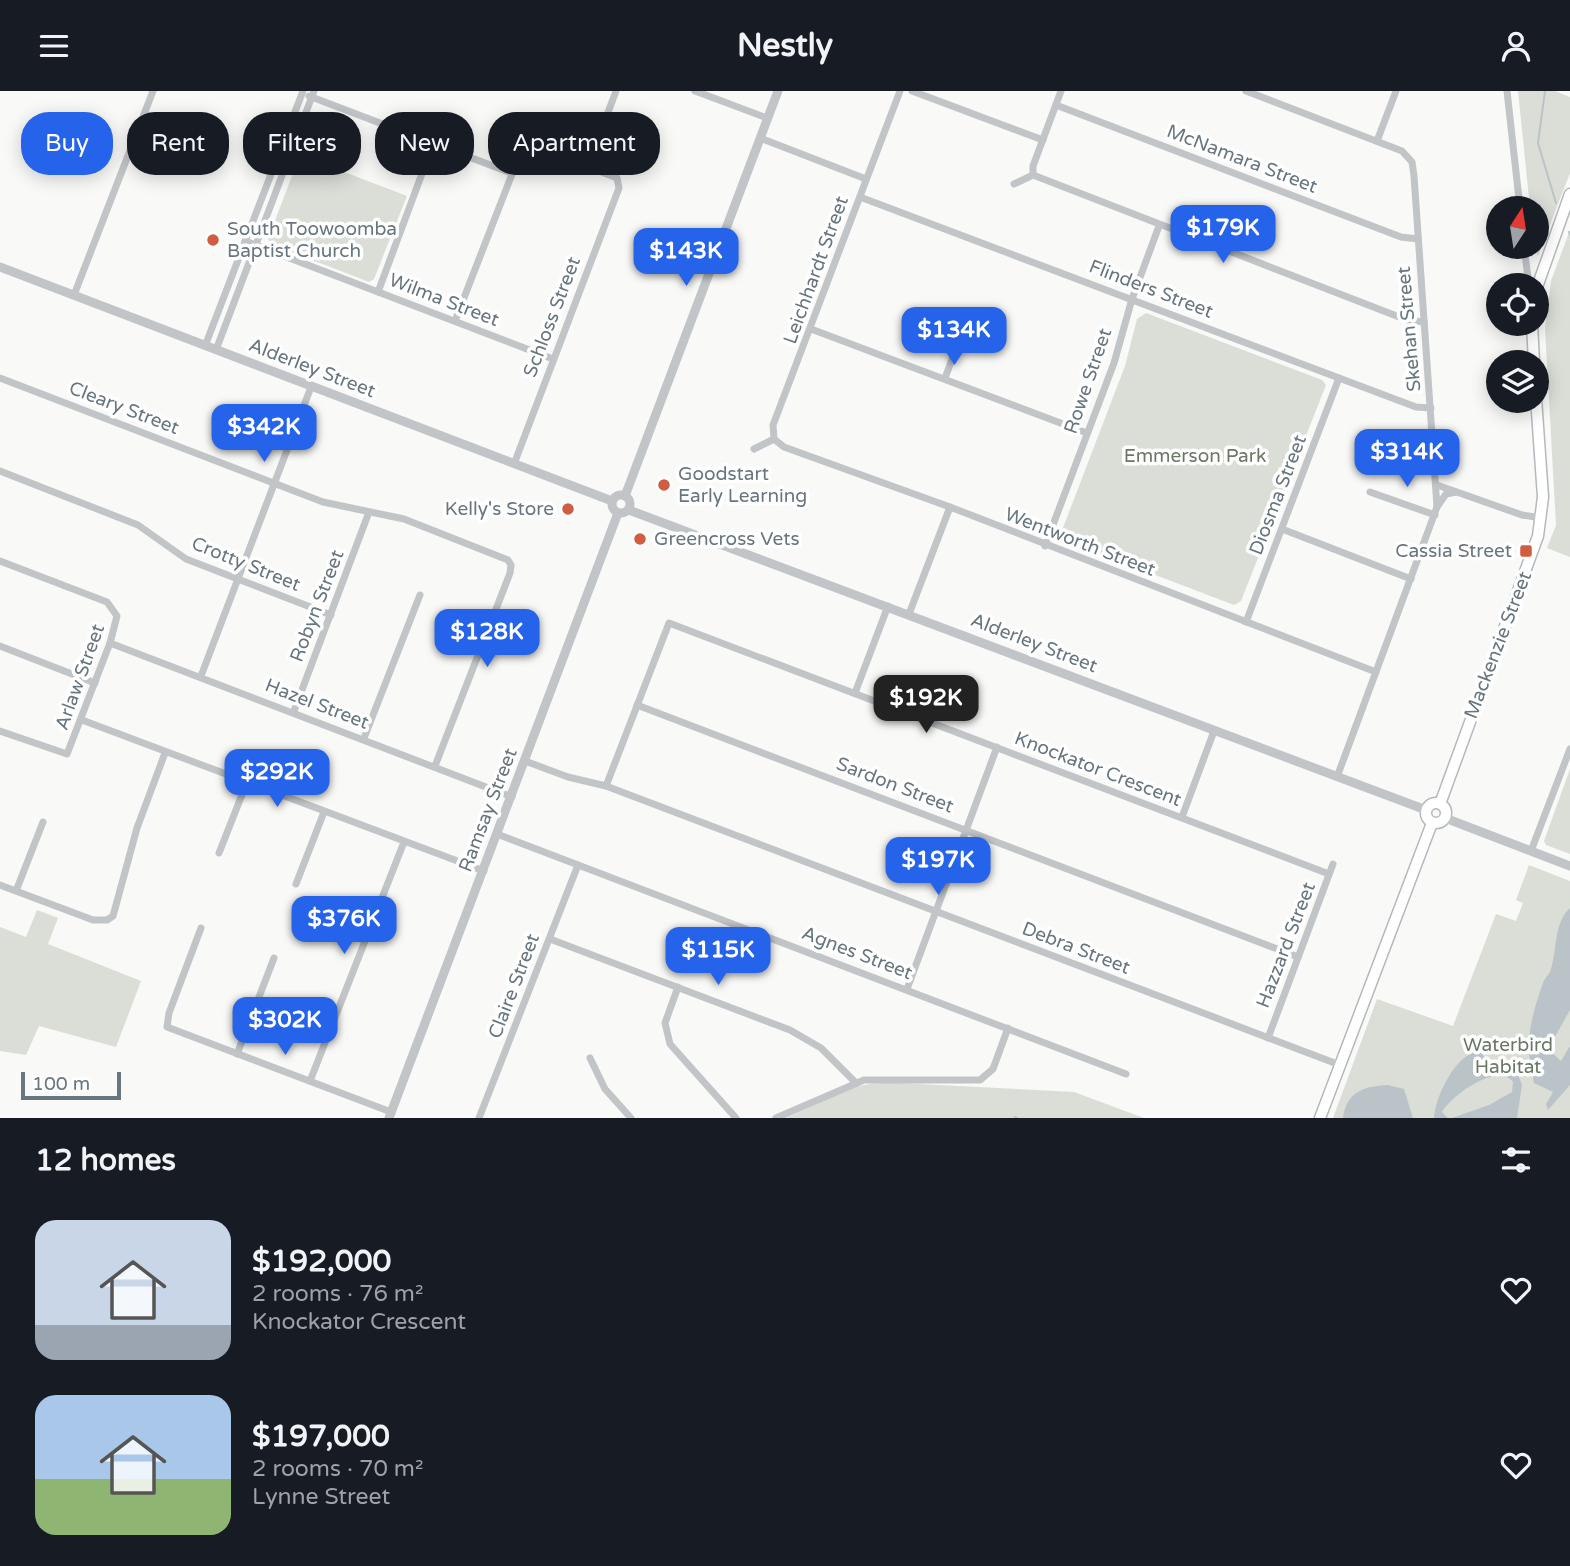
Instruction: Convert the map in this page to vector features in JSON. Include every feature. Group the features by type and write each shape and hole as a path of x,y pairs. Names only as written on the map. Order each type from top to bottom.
{"main road":[{"path":"1542,272 1570,194"},
{"name":"Mackenzie Street","path":"1440,804 1532,554 1542,518 1544,497 1537,413"},
{"path":"1432,804 1440,804 1445,809 1445,818 1439,823 1432,823 1427,819 1426,810 1432,804"},
{"path":"1320,1118 1432,823"}],"street":[{"path":"74,295 153,91"},
{"path":"609,112 617,91"},
{"path":"695,91 767,118"},
{"path":"625,496 778,91"},
{"name":"Leichhardt Street","path":"774,439 773,425 900,91"},
{"path":"912,91 1043,140"},
{"path":"1033,175 1061,91"},
{"path":"1246,91 1377,141 1396,91"},
{"path":"1507,91 1519,196"},
{"path":"205,345 303,92 375,119"},
{"path":"216,349 313,94"},
{"name":"McNamara Street","path":"1056,105 1401,237 1418,239"},
{"path":"760,138 866,179"},
{"name":"Skehan Street","path":"1337,777 1436,511 1437,485 1414,176 1409,156 1377,141"},
{"path":"378,292 421,175"},
{"path":"455,321 510,175"},
{"name":"Schloss Street","path":"514,464 619,182 617,177 612,175"},
{"path":"1014,184 1033,175 1407,320 1424,322"},
{"name":"Flinders Street","path":"860,197 1416,407 1431,408"},
{"name":"Rowe Street","path":"1045,546 1114,363 1132,299 1159,226"},
{"name":"Wilma Street","path":"245,241 553,359"},
{"path":"1526,259 1528,273"},
{"path":"1527,264 1542,272"},
{"name":"Alderley Street","path":"0,267 612,501"},
{"path":"945,378 966,322"},
{"path":"811,329 1087,433"},
{"name":"Cleary Street","path":"0,378 323,502 404,519 501,556 511,565 435,765"},
{"name":"Diosma Street","path":"1246,622 1339,378"},
{"path":"201,677 311,387"},
{"path":"754,449 774,439"},
{"name":"Wentworth Street","path":"774,439 784,447 950,507 1376,672"},
{"name":"Crotty Street","path":"0,471 138,525 186,559 331,615"},
{"path":"1437,485 1521,515 1542,518"},
{"path":"1370,492 1436,511 1446,495 1461,492"},
{"path":"618,495 625,496 630,502 629,510 618,513 613,508 612,501 618,495"},
{"path":"909,614 950,507"},
{"name":"Alderley Street","path":"629,510 1426,810"},
{"name":"Robyn Street","path":"294,711 369,512"},
{"name":"Ramsay Street","path":"390,1115 618,513"},
{"path":"1282,529 1411,579"},
{"name":"Arlaw Street","path":"0,561 107,603 116,610 117,622 67,754 0,731"},
{"path":"365,738 419,595"},
{"path":"855,694 888,606"},
{"name":"Knockator Crescent","path":"606,786 667,619 855,694 1329,874"},
{"name":"Hazel Street","path":"110,643 365,738 512,797"},
{"path":"0,646 95,683"},
{"name":"Sardon Street","path":"637,705 1298,957"},
{"path":"82,720 484,871"},
{"path":"1182,817 1214,731"},
{"path":"907,989 996,747"},
{"path":"1531,851 1570,749"},
{"path":"0,885 93,920 107,920 113,916 137,828 165,753"},
{"name":"Debra Street","path":"526,761 606,786 1340,1065"},
{"path":"219,853 247,782"},
{"path":"296,884 324,812"},
{"path":"1445,818 1570,866"},
{"path":"16,891 43,822"},
{"name":"Agnes Street","path":"498,834 1126,1074"},
{"path":"310,1081 404,842"},
{"name":"Hazzard Street","path":"1268,1038 1333,864"},
{"name":"Claire Street","path":"479,1118 578,865"},
{"path":"201,928 169,1013 167,1027 310,1081 390,1115"},
{"path":"550,939 801,1035 830,1056 855,1082"},
{"path":"237,1054 274,958"},
{"path":"678,987 666,1017 670,1044 736,1118"},
{"path":"776,1118 855,1082 872,1079 980,1080 993,1069 1009,1028"},
{"path":"590,1058 604,1089 631,1118"}],"green space":[{"path":"1518,91 1555,91 1570,97 1570,173 1549,227 1549,196 1529,196"},
{"path":"292,175 352,175 407,196 374,279 369,282 271,244 268,239"},
{"path":"1570,230 1570,557 1547,548 1556,525 1549,350 1546,350 1545,336 1549,336 1551,281"},
{"name":"Emmerson Park","path":"1146,313 1322,380 1326,385 1241,601 1234,605 1064,540 1061,533 1125,366 1137,319"},
{"path":"1570,769 1570,854 1546,845 1544,841"},
{"name":"Waterbird Habitat","path":"1529,865 1570,881 1570,1118 1333,1118 1377,999 1453,1026 1496,914 1516,921 1523,903 1516,900"},
{"path":"37,910 58,918 48,944 141,981 116,1047 39,1026 26,1055 0,1051 0,927 26,937"},
{"path":"880,1082 1074,1092 1144,1118 786,1118 854,1087"}],"shaded area":[{"path":"1570,908 1570,1010 1552,1042 1551,1052 1561,1061 1570,1046 1570,1085 1548,1110 1546,1104 1553,1092 1534,1083 1529,1056 1530,1032 1538,996 1551,969 1561,921"},
{"path":"1479,1051 1491,1064 1508,1068 1519,1077 1522,1085 1517,1118 1452,1118 1489,1105 1512,1092 1513,1082 1506,1077 1496,1076 1486,1078 1464,1090 1442,1112 1448,1118 1434,1118 1438,1099 1448,1077 1462,1059"},
{"path":"1388,1085 1404,1089 1413,1118 1343,1118 1352,1096 1364,1089"}],"waterway":[{"path":"1545,91 1538,143 1556,203"}],"place":[{"name":"South Toowoomba Baptist Church","path":"213,240"},
{"name":"Goodstart Early Learning","path":"664,485"},
{"name":"Kelly's Store","path":"568,509"},
{"name":"Greencross Vets","path":"640,539"},
{"name":"Cassia Street","path":"1526,551"}]}
